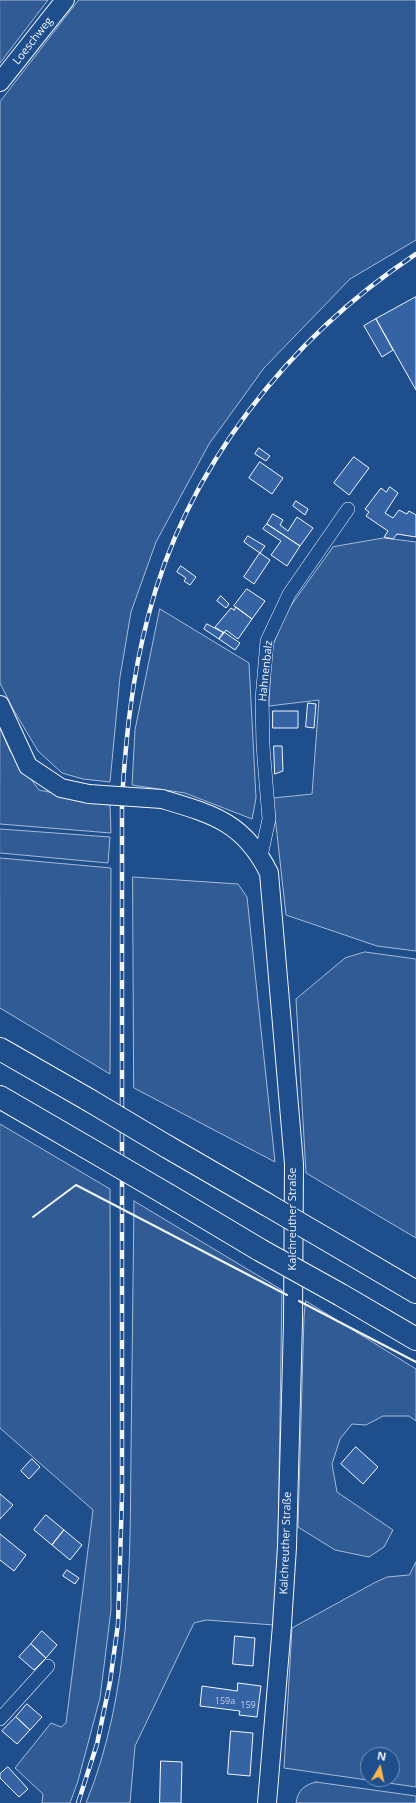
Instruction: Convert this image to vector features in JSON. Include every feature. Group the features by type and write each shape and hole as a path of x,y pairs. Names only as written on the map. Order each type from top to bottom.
{"highway":[{"path":"0,1049 90,1100 416,1292"},
{"path":"0,1097 260,1250 416,1339"}],"street":[{"name":"Loeschweg","path":"0,82 65,0"},
{"name":"Hahnenbalz","path":"261,856 269,819 262,699 267,641 288,594 348,508"},
{"name":"Kalchreuther Straße","path":"0,706 28,766 61,788 89,794 162,799 218,817 241,833 261,856 269,873 294,1164 293,1322 287,1547 267,1803"},
{"path":"0,1719 48,1666"}],"shaded area":[{"path":"0,0 48,0 0,63"},
{"path":"79,0 416,0 416,240 350,279 264,368 209,444 156,542 131,612 120,677 110,782 83,779 62,773 38,751 13,709 0,683 0,102"},
{"path":"384,538 416,542 416,951 377,946 286,915 273,798 312,794 319,700 269,706 271,652 282,618 333,547"},
{"path":"160,609 249,663 256,798 252,819 185,793 132,785 135,730"},
{"path":"0,728 10,751 39,790 110,805 111,833 0,824"},
{"path":"0,829 110,837 108,863 0,853"},
{"path":"0,858 111,868 110,1074 0,1008"},
{"path":"133,877 238,884 247,897 275,1162 134,1088"},
{"path":"365,952 416,959 416,1238 306,1173 296,999 345,958"},
{"path":"0,1124 110,1189 111,1610 100,1698 78,1781 70,1803 42,1803 43,1794 15,1768 51,1723 61,1727 66,1723 93,1510 0,1428"},
{"path":"134,1201 282,1290 278,1545 274,1625 206,1620 194,1623 135,1746 130,1803 86,1803 101,1761 112,1718 120,1674 125,1630 130,1540"},
{"path":"306,1301 416,1369 416,1421 409,1416 383,1416 366,1425 352,1424 340,1439 332,1464 337,1492 393,1530 384,1547 369,1557 335,1550 298,1527 304,1317"},
{"path":"416,1562 416,1787 400,1785 400,1747 360,1747 360,1779 284,1768 292,1628 387,1577 409,1575"},
{"path":"316,1782 416,1796 416,1803 296,1803 300,1791 308,1785"}],"building":[{"path":"416,297 416,390 376,319"},
{"path":"376,319 393,350 382,357 364,326"},
{"path":"259,448 270,456 266,461 255,454"},
{"path":"354,457 369,468 349,495 334,483"},
{"path":"260,462 283,478 272,494 249,478"},
{"path":"390,487 398,493 385,513 393,518 399,510 407,514 409,511 416,515 416,537 397,534 393,539 384,537 388,531 366,516 369,512 365,509 381,488 386,492"},
{"path":"296,501 308,509 305,515 293,506"},
{"path":"273,514 283,520 280,525 288,531 297,517 313,528 300,546 267,524"},
{"path":"267,524 300,546 287,566 271,555 281,541 263,529"},
{"path":"248,536 265,546 260,553 244,542"},
{"path":"260,553 270,560 254,584 244,577"},
{"path":"181,566 196,577 190,585 184,581 186,578 177,572"},
{"path":"247,589 265,601 252,619 234,606"},
{"path":"221,596 229,604 226,608 217,601"},
{"path":"236,607 252,619 238,639 226,630 224,633 215,627 231,608 234,610"},
{"path":"207,624 224,633 219,639 204,629"},
{"path":"224,632 240,643 235,650 219,639"},
{"path":"308,703 316,704 314,728 306,727"},
{"path":"273,711 298,711 298,728 273,728"},
{"path":"274,746 282,746 283,771 275,774"},
{"path":"356,1447 378,1467 363,1484 341,1464"},
{"path":"32,1459 40,1467 29,1479 21,1471"},
{"path":"0,1494 13,1505 0,1519"},
{"path":"46,1515 64,1530 52,1545 34,1530"},
{"path":"64,1530 82,1545 70,1560 52,1545"},
{"path":"0,1534 26,1555 14,1571 0,1560"},
{"path":"67,1570 79,1578 75,1584 63,1576"},
{"path":"42,1631 57,1645 46,1658 31,1644"},
{"path":"235,1636 255,1638 253,1666 233,1664"},
{"path":"31,1644 46,1658 34,1670 19,1657"},
{"path":"238,1683 261,1686 257,1717 239,1715 240,1711 200,1706 202,1686 237,1691"},
{"path":"27,1704 42,1717 30,1730 16,1717"},
{"path":"16,1717 30,1730 17,1744 2,1731"},
{"path":"231,1731 253,1733 250,1776 228,1774"},
{"path":"161,1761 182,1762 181,1803 160,1803"},
{"path":"8,1767 28,1789 19,1797 0,1778 0,1774"}],"railway":[{"path":"78,1803 97,1744 110,1682 118,1624 122,1496 122,799 130,707 142,640 165,562 188,509 216,459 249,411 285,366 326,325 370,288 416,254"}],"wall":[{"path":"33,1217 76,1185 287,1295"},
{"path":"299,1301 416,1362"}]}
